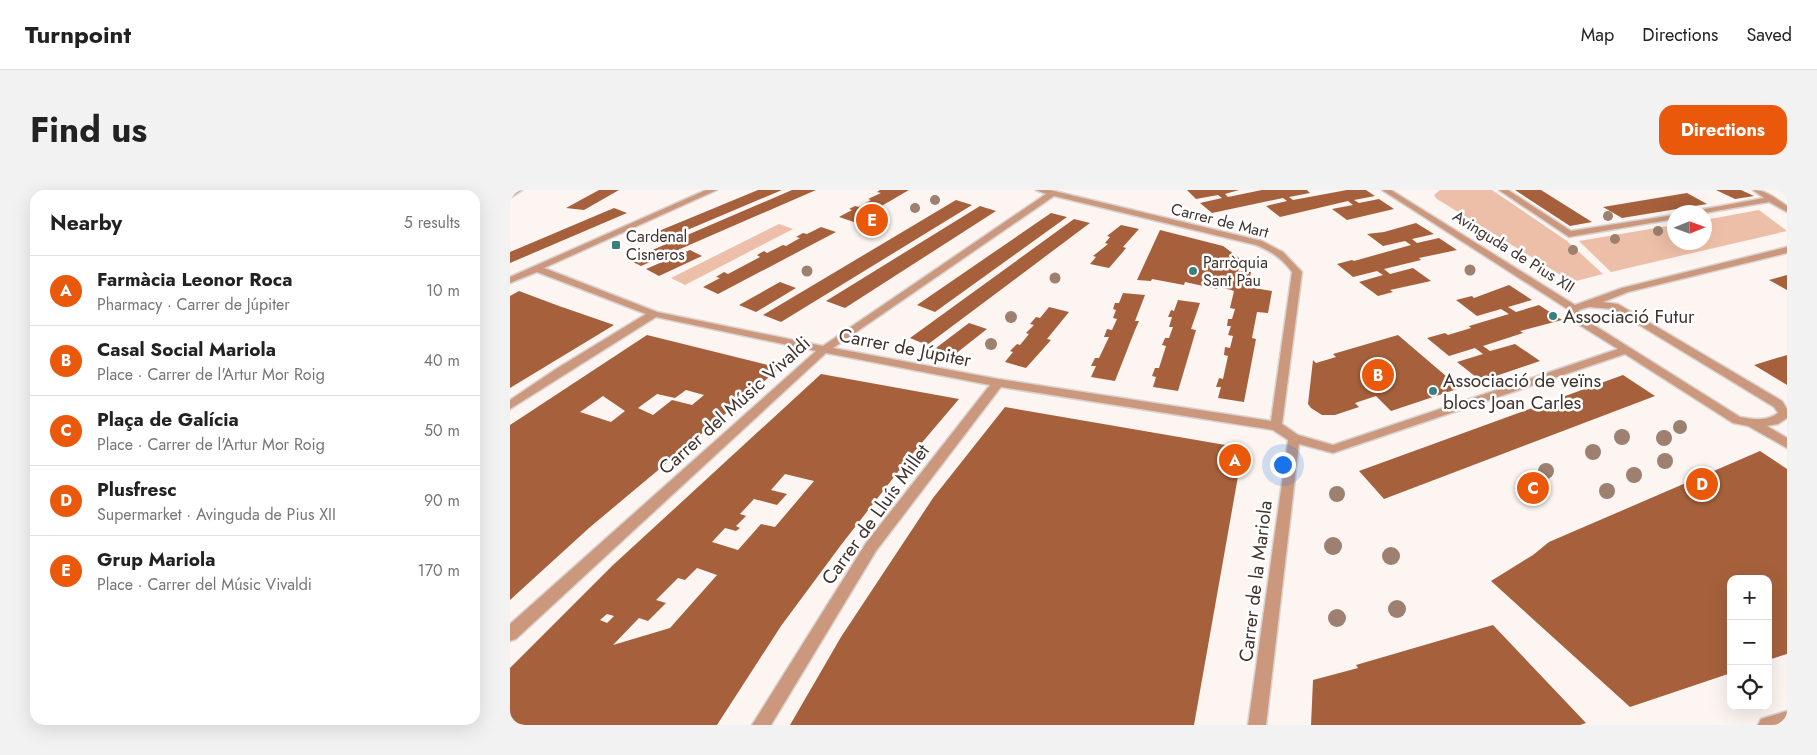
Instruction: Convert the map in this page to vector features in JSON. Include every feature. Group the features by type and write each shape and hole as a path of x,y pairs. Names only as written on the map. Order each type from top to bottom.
{"street":[{"path":"510,196 518,190"},
{"path":"510,280 713,190"},
{"name":"Avinguda de Pius XII","path":"1386,190 1574,308 1577,319 1737,420 1752,423"},
{"path":"1503,190 1569,234 1667,218"},
{"path":"1757,190 1787,210"},
{"name":"Carrer de Mart","path":"1046,192 1259,243 1282,254 1297,272 1276,426"},
{"name":"Carrer del Músic Vivaldi","path":"510,634 824,350 1046,192"},
{"path":"1712,210 1771,199"},
{"path":"1574,308 1625,290 1787,250"},
{"name":"Carrer de Júpiter","path":"536,268 654,314 824,350 998,382 1276,426"},
{"path":"1589,304 1615,306 1782,404 1783,423 1752,423"},
{"path":"510,406 560,371 654,314"},
{"path":"1276,426 1294,438 1332,449 1626,350"},
{"name":"Carrer de Lluís Millet","path":"761,725 871,547 998,382"},
{"path":"1752,423 1787,444"},
{"name":"Carrer de la Mariola","path":"1257,725 1294,438"},
{"path":"1768,725 1787,718"}],"shaded area":[{"path":"1440,190 1492,190 1567,241 1603,274 1572,282 1437,199 1434,195"},
{"path":"1759,210 1787,231 1712,248 1712,219"},
{"path":"779,224 793,229 685,285 671,278"},
{"path":"1667,226 1667,250 1705,250 1611,272 1579,241"}],"building":[{"path":"599,190 619,190 584,210 566,208"},
{"path":"758,190 782,190 666,239 654,233"},
{"path":"792,190 816,190 641,266 629,260"},
{"path":"880,190 909,190 854,222 839,217 852,210 849,209 855,206 859,207 871,200 868,199 881,193 877,192"},
{"path":"1187,190 1239,190 1225,194 1228,197 1262,190 1307,190 1310,193 1289,197 1293,200 1347,190 1366,190 1375,196 1354,200 1359,203 1379,199 1394,209 1347,220 1332,209 1353,205 1348,201 1280,217 1266,206 1287,201 1283,198 1212,213 1200,203 1222,198 1218,195 1196,199"},
{"path":"1515,190 1541,190 1592,222 1570,226"},
{"path":"1716,190 1741,190 1754,196 1735,199"},
{"path":"1687,193 1707,204 1667,205 1667,211 1622,218 1603,207"},
{"path":"956,200 972,205 781,322 763,315"},
{"path":"980,206 996,211 845,308 826,301"},
{"path":"614,208 627,213 510,263 510,252"},
{"path":"1051,213 1067,217 935,312 917,305"},
{"path":"1074,219 1090,223 927,345 910,338"},
{"path":"1416,223 1434,234 1412,239 1417,243 1439,238 1457,250 1419,258 1421,260 1384,269 1390,274 1413,268 1431,281 1390,290 1393,292 1378,296 1359,282 1383,275 1377,271 1353,277 1337,264 1411,245 1405,241 1383,246 1367,234 1384,232"},
{"path":"1121,225 1139,229 1123,247 1126,248 1109,268 1090,264 1096,257 1093,256 1108,244 1105,243 1110,237 1107,236"},
{"path":"821,227 836,232 718,294 703,287 720,278 716,277 724,272 728,274 760,257 757,255 764,251 767,253 783,245 786,246 800,238 796,237 803,233 807,234"},
{"name":"Parròquia Sant Pau","path":"1160,230 1223,246 1238,257 1241,262 1238,271 1251,272 1248,287 1272,291 1268,313 1257,312 1252,338 1256,339 1244,402 1218,398 1221,387 1216,387 1219,378 1223,379 1228,356 1224,355 1225,347 1230,348 1233,336 1228,335 1231,326 1227,326 1228,319 1232,319 1235,309 1230,308 1234,291 1218,286 1217,289 1185,282 1184,285 1152,279 1151,281 1137,280"},
{"path":"690,250 702,256 659,276 646,269"},
{"path":"1787,275 1787,290 1769,280"},
{"path":"780,282 796,288 756,312 739,305"},
{"path":"1509,285 1532,300 1508,307 1516,312 1539,305 1562,320 1520,331 1523,333 1483,346 1490,351 1515,344 1540,361 1481,381 1457,362 1483,354 1475,348 1449,356 1427,338 1445,333 1448,335 1471,328 1469,326 1509,314 1501,309 1477,316 1456,300 1472,296 1474,298"},
{"path":"519,291 614,325 510,388 510,296"},
{"path":"1123,293 1145,295 1135,321 1139,321 1115,381 1091,377 1096,366 1091,366 1095,358 1099,358 1109,337 1104,337 1107,329 1112,330 1117,319 1113,318 1116,310 1113,309 1115,303 1119,303"},
{"path":"1178,300 1200,303 1191,329 1196,330 1178,391 1153,387 1156,377 1152,376 1155,368 1159,368 1166,346 1162,345 1165,338 1169,338 1173,327 1169,327 1172,317 1168,317 1171,310 1174,311"},
{"path":"1049,307 1069,312 1047,339 1051,340 1026,368 1005,362 1013,352 1010,351 1017,344 1020,345 1029,334 1026,333 1034,325 1030,324 1036,317 1040,318"},
{"path":"969,323 987,329 954,355 936,348"},
{"path":"647,335 780,368 589,528 510,600 510,425","holes":["686,390 704,395 692,405 672,400 653,415 638,408 657,394 675,398","603,396 625,411 611,422 580,412"]},
{"path":"1398,335 1460,388 1391,411 1376,396 1355,403 1359,407 1335,415 1322,415 1311,408 1308,404 1313,360 1316,363 1336,357 1333,354"},
{"path":"1787,355 1787,385 1754,365"},
{"path":"821,374 959,399 908,459 841,545 781,626 717,725 510,725 510,668 612,566","holes":["785,474 814,481 775,527 761,524 738,550 712,542 725,528 736,531 740,528 736,526 746,516 740,514 754,499 777,505 787,494 771,490","697,568 717,575 670,628 613,645 639,618 648,621 666,603 656,600 678,578 685,580","607,614 614,616 607,623 600,620"]},
{"path":"1623,375 1655,396 1384,499 1359,471"},
{"path":"1005,407 1243,448 1194,725 790,725 841,637 933,498"},
{"path":"1760,451 1787,469 1787,654 1772,659 1772,575 1727,575 1727,674 1630,707 1491,581 1533,555 1549,542"},
{"path":"1493,625 1586,723 1580,725 1311,725 1313,680 1358,668 1356,665"}],"place":[{"name":"Grup Mariola","path":"872,220"},
{"name":"Cardenal Cisneros","path":"616,245"},
{"name":"Parròquia Sant Pau","path":"1193,271"},
{"name":"Associació Futur","path":"1553,316"},
{"name":"Casal Social Mariola","path":"1378,375"},
{"name":"Associació de veïns blocs Joan Carles","path":"1433,391"},
{"name":"Farmàcia Leonor Roca","path":"1235,460"},
{"name":"Plusfresc","path":"1702,484"},
{"name":"Plaça de Galícia","path":"1533,488"}]}
